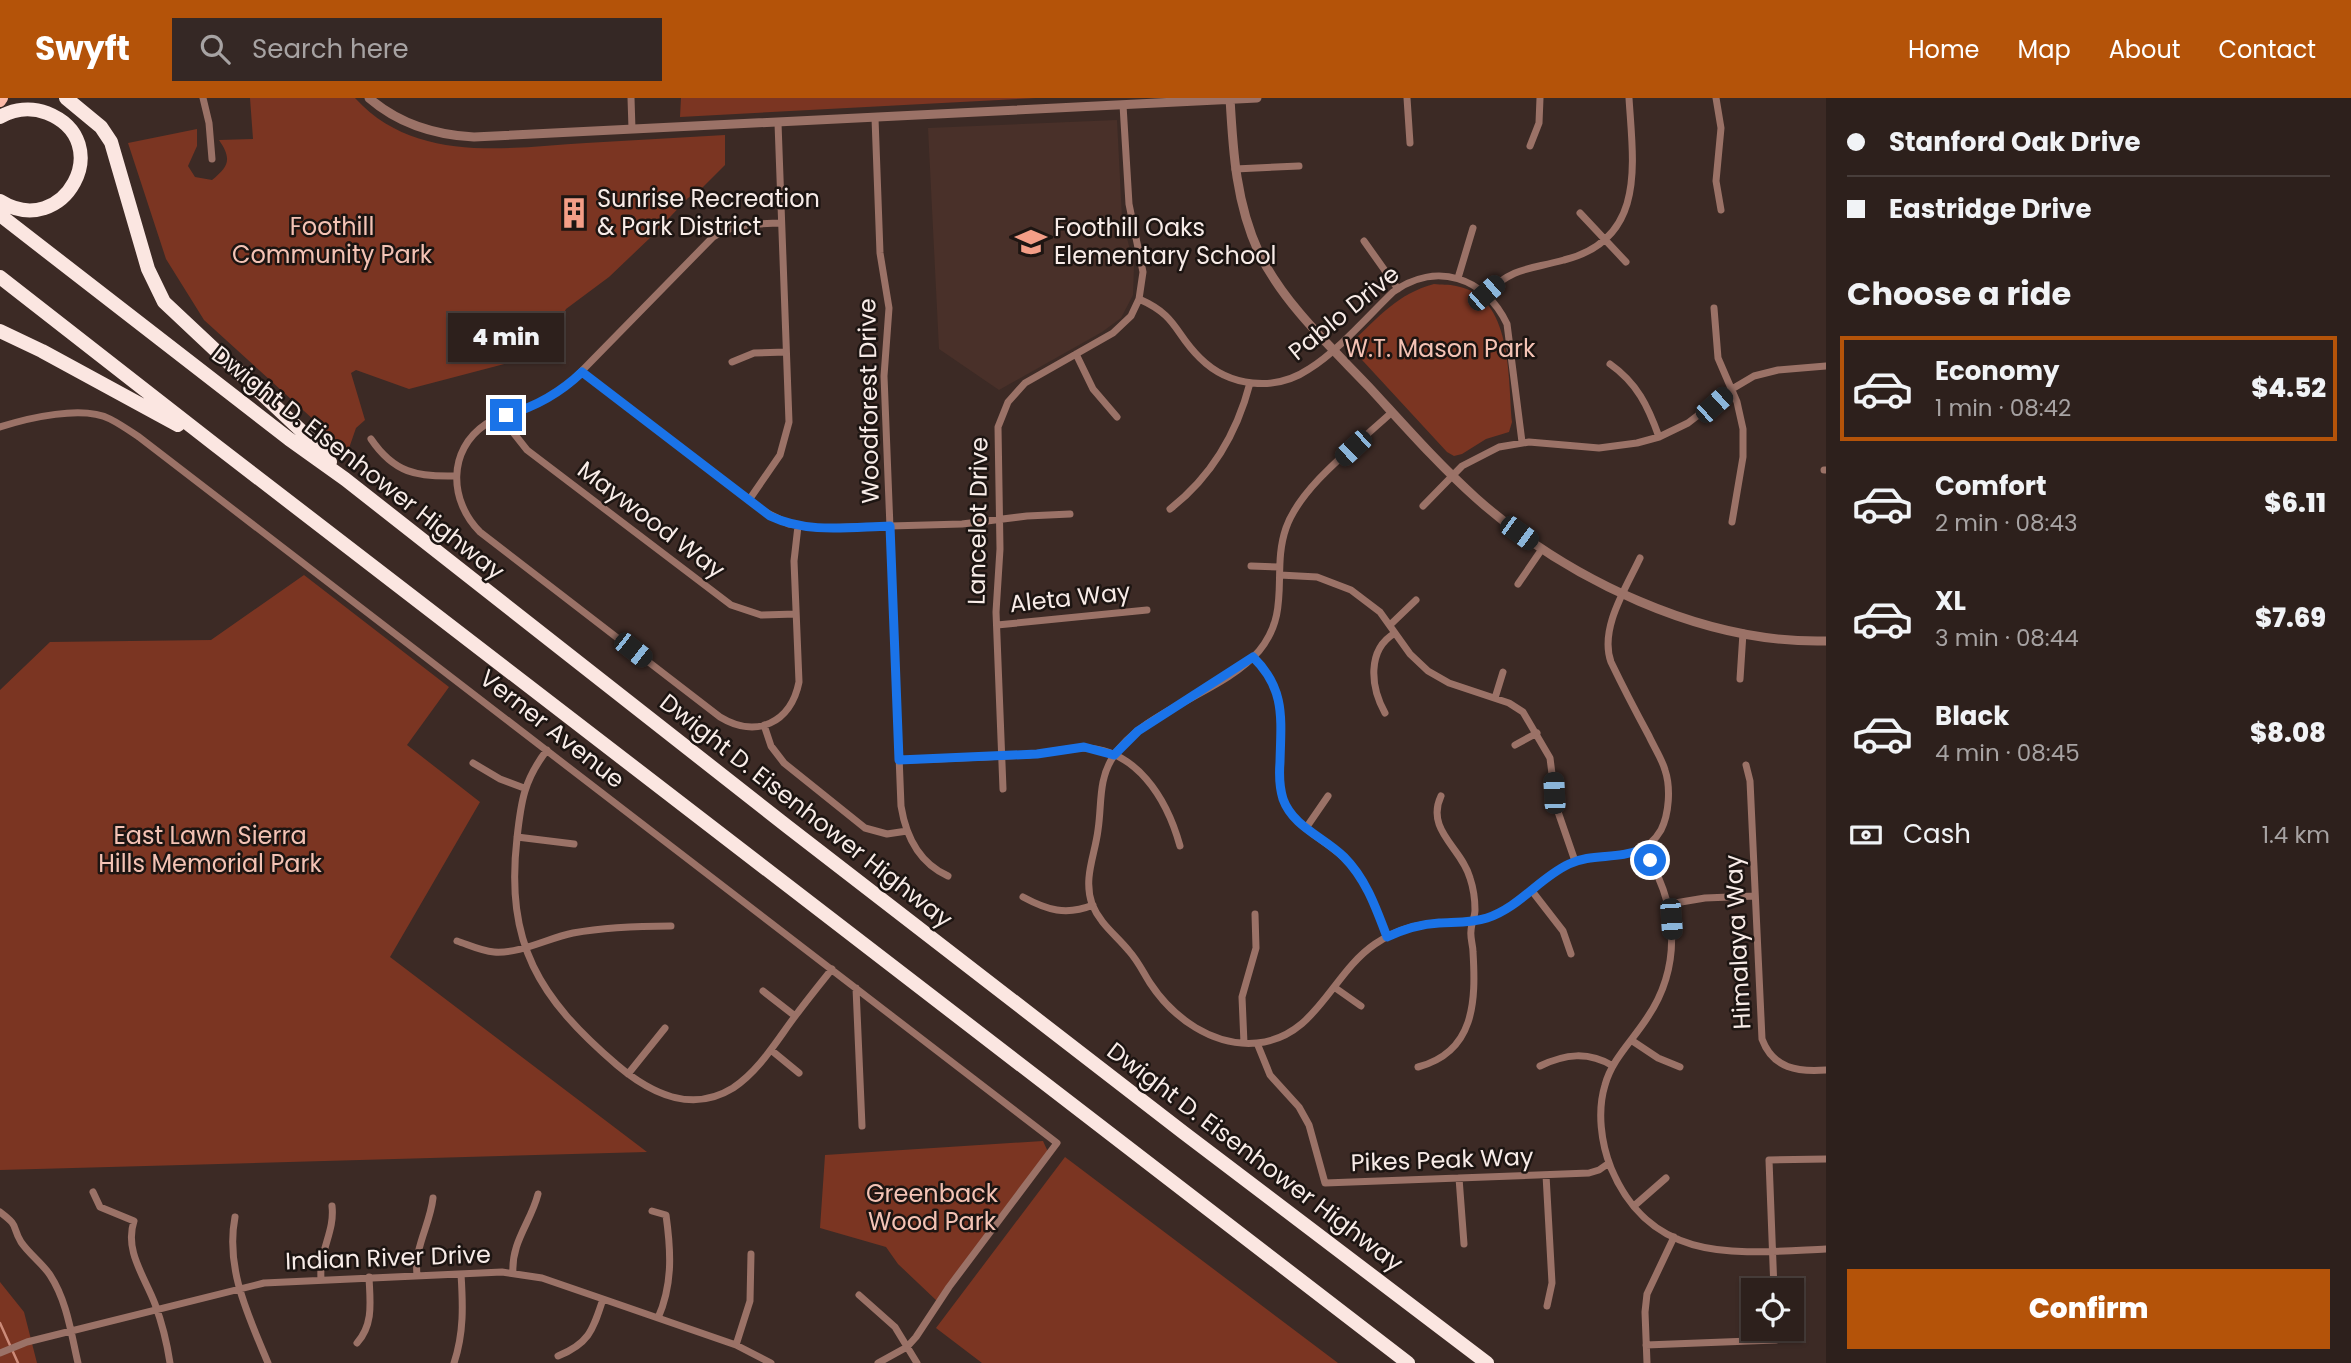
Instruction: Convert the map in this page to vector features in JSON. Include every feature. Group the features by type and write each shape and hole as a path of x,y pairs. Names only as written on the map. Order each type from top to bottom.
{"highway":[{"path":"66,98 101,127 111,142 148,269 164,302 309,438 345,479"},
{"path":"0,117 25,110 44,112 55,117 74,135 81,157 76,180 65,195 52,205 22,211 0,201"},
{"name":"Dwight D. Eisenhower Highway","path":"0,215 345,479 1184,1133 1487,1363"},
{"path":"0,277 1408,1363"},
{"path":"0,331 214,444"}],"street":[{"path":"203,98 209,123 212,159"},
{"path":"369,98 404,121 423,129 474,138 1257,98"},
{"path":"631,98 632,129"},
{"path":"1407,98 1410,143"},
{"path":"1530,146 1539,122 1540,98"},
{"path":"1486,293 1511,274 1536,265 1572,258 1604,239 1626,209 1633,185 1629,98"},
{"path":"1716,98 1721,128 1716,181 1721,210"},
{"path":"1230,99 1235,169 1246,220 1269,271 1290,301 1333,349 1452,475 1507,524 1542,549 1624,594 1674,614 1743,633 1801,642 1826,641"},
{"path":"1123,105 1129,204 1143,272 1139,299"},
{"name":"Woodforest Drive","path":"875,118 880,253 889,308 884,376 901,806 907,831 923,859 948,876"},
{"path":"749,500 774,465 785,444 789,422 778,123"},
{"path":"1235,169 1299,166"},
{"path":"1580,213 1626,262"},
{"path":"782,223 738,226 713,237 569,384 541,402 485,424 476,432 462,451 455,476 460,503 471,523 480,532 720,717 742,727 764,725 784,713 796,693 799,682 794,561 798,526"},
{"path":"1458,278 1473,228"},
{"path":"1364,241 1398,289"},
{"name":"Pablo Drive","path":"1139,299 1167,316 1208,366 1230,378 1250,383 1275,383 1299,375 1320,362 1398,289 1426,277 1458,278 1486,293 1502,312 1511,336 1522,442"},
{"name":"Lancelot Drive","path":"1003,789 997,625 997,440 1002,414 1025,383 1108,337 1123,325 1139,299"},
{"path":"1714,307 1718,358 1740,415 1744,443 1732,522"},
{"path":"732,362 754,353 786,352"},
{"path":"1076,354 1093,389 1117,417"},
{"path":"1610,364 1626,376 1643,397 1659,437"},
{"path":"1423,506 1452,475 1472,459 1488,451 1522,442 1599,448 1637,443 1659,437 1696,418 1742,382 1766,372 1826,366"},
{"path":"582,372 770,516 798,526 890,526 1070,514"},
{"path":"1170,509 1194,489 1222,453 1239,419 1250,383"},
{"path":"1392,412 1300,501 1284,532 1279,566 1280,603 1268,638 1253,657 1138,731 1114,755 1102,784 1099,825 1088,886 1093,905 1101,922 1131,953 1151,984 1173,1010 1196,1028 1211,1036 1244,1044 1280,1037 1302,1025 1356,959 1387,937 1424,924 1473,921 1501,912 1561,868 1592,857 1620,856 1642,849 1658,833 1665,818 1667,778 1664,766 1609,657 1609,629 1640,558"},
{"name":"Verner Avenue","path":"0,427 58,413 108,417 150,445 1057,1143 907,1347"},
{"name":"Maywood Way","path":"506,415 512,431 527,450 731,605 761,615 796,614"},
{"path":"371,439 385,457 407,472 424,476 455,476"},
{"path":"1518,584 1542,549"},
{"path":"1251,566 1279,566"},
{"path":"1280,575 1317,577 1340,584 1371,604 1410,654 1438,677 1461,688 1495,698 1519,709 1527,716 1552,764 1556,806 1575,861"},
{"path":"1390,625 1416,600"},
{"name":"Aleta Way","path":"997,625 1147,610"},
{"path":"1385,713 1375,687 1375,659 1382,644 1395,633"},
{"path":"1740,679 1743,633"},
{"path":"1253,657 1273,682 1279,701 1279,783 1284,801 1293,817 1343,856 1360,876 1373,899 1387,937"},
{"path":"1495,698 1503,672"},
{"path":"764,725 771,746 783,763 866,828 887,834 907,831"},
{"path":"1516,745 1537,733"},
{"path":"899,760 1037,754 1084,747 1122,757 1134,766 1154,789 1170,816 1180,846"},
{"path":"547,750 533,769 524,788 517,837 514,891 520,929 542,985 561,1012 583,1036 646,1088 674,1098 704,1097 732,1088 771,1050 832,969"},
{"path":"473,763 500,779 524,788"},
{"name":"Himalaya Way","path":"1746,765 1750,781 1760,1027 1763,1044 1777,1062 1791,1069 1808,1072 1826,1070"},
{"path":"1306,828 1328,796"},
{"path":"1418,1067 1444,1055 1454,1046 1468,1025 1474,995 1471,931 1475,910 1470,876 1460,855 1442,833 1438,823 1436,812 1441,796"},
{"path":"517,837 574,844"},
{"path":"1642,849 1661,880 1669,904 1672,941 1666,978 1655,1006 1612,1066 1604,1088 1601,1112 1609,1163 1621,1189 1634,1206 1655,1225 1674,1237 1712,1250 1733,1252 1826,1249"},
{"path":"1532,891 1563,931 1571,954"},
{"path":"1669,904 1705,898 1755,896"},
{"path":"1023,897 1052,911 1077,911 1093,905"},
{"path":"1244,1044 1242,997 1256,948 1255,914"},
{"path":"457,941 484,951 497,952 571,933 598,929 671,926"},
{"path":"1334,987 1361,1006"},
{"path":"856,988 862,1126"},
{"path":"762,991 795,1016"},
{"path":"628,1074 665,1028"},
{"path":"1631,1040 1658,1058 1680,1067"},
{"name":"Pikes Peak Way","path":"1257,1043 1270,1075 1299,1107 1311,1133 1325,1183 1594,1172 1609,1163"},
{"path":"771,1050 799,1073"},
{"path":"1540,1066 1575,1055 1599,1059 1612,1066"},
{"path":"1774,1278 1769,1160 1826,1159"},
{"path":"1546,1175 1552,1277 1547,1306"},
{"path":"1459,1178 1464,1244"},
{"path":"1634,1206 1666,1178"},
{"path":"93,1192 100,1207 134,1221 130,1238 131,1249 157,1310 170,1363"},
{"path":"513,1273 516,1242 538,1194"},
{"path":"417,1275 418,1248 429,1220 433,1198"},
{"path":"321,1279 321,1255 332,1223 332,1206"},
{"path":"652,1211 666,1215 670,1270 666,1297 658,1318"},
{"path":"0,1212 15,1223 20,1241 56,1286 78,1363"},
{"path":"235,1217 232,1239 239,1289 268,1363"},
{"path":"1647,1363 1647,1294 1674,1237"},
{"path":"736,1345 750,1301 751,1254"},
{"path":"454,1363 463,1322 461,1273"},
{"name":"Indian River Drive","path":"0,1353 27,1342 281,1281 513,1273 542,1278 603,1298 736,1345 771,1363"},
{"path":"357,1343 369,1321 369,1277"},
{"path":"859,1295 895,1327 917,1363"},
{"path":"558,1356 584,1342 591,1333 603,1298"},
{"path":"1647,1345 1750,1341"},
{"path":"878,1363 907,1347"}],"shaded area":[{"name":"Foothill Oaks Elementary School","path":"1117,120 1122,218 1134,266 1133,295 1121,318 1102,332 999,390 939,349 928,128"}],"green space":[{"name":"Foothill Community Park","path":"250,98 355,98 379,119 405,134 434,143 463,147 525,147 725,135 725,165 609,277 566,309 552,336 523,359 409,389 356,370 351,373 365,420 356,428 348,451 204,320 166,259 128,143 197,129 197,146 188,166 195,177 212,180 227,162 226,152 219,140 253,139"},
{"path":"681,98 1036,98 680,117"},
{"name":"W.T. Mason Park","path":"1434,284 1453,285 1475,293 1488,305 1498,322 1508,362 1512,422 1509,432 1486,439 1454,456 1447,452 1351,348 1352,342 1389,307 1409,294"},
{"name":"East Lawn Sierra Hills Memorial Park","path":"304,575 449,687 407,745 480,802 390,957 647,1152 0,1170 0,690 50,642 211,640"},
{"name":"Greenback Wood Park","path":"1043,1141 1049,1154 937,1301 898,1264 886,1247 820,1228 825,1155"},
{"path":"1065,1157 1338,1363 982,1363 936,1328"},
{"path":"0,1282 24,1312 37,1363 0,1363"}],"waterway":[{"path":"0,1323 18,1363"}],"place":[{"name":"Sunrise Recreation & Park District","path":"574,213"},
{"name":"Foothill Oaks Elementary School","path":"1031,242"}],"route":[{"path":"506,415 541,402 582,372 770,516 805,527 890,526 899,760 1037,754 1084,747 1114,755 1138,731 1253,657 1266,670 1276,688 1279,701 1279,783 1286,807 1298,822 1333,847 1352,865 1373,899 1387,937 1424,924 1473,921 1488,917 1520,901 1561,868 1580,859 1620,856 1642,849 1650,860"}]}
